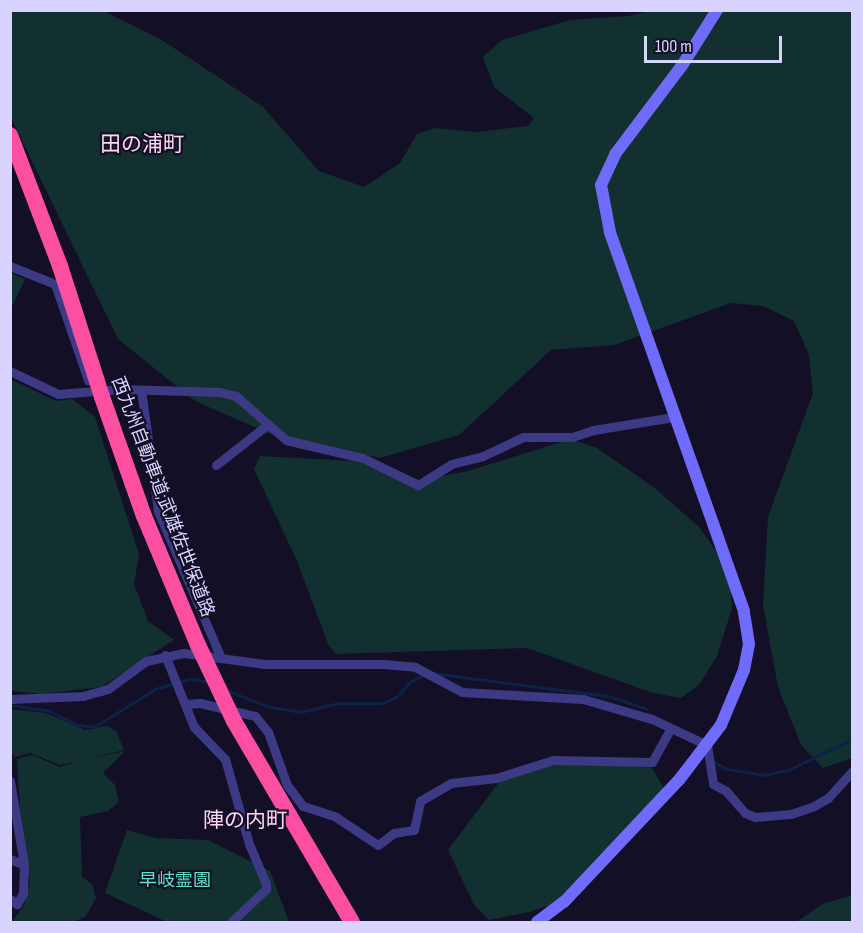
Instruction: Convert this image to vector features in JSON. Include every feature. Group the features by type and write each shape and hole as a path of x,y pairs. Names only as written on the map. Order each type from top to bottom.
{"highway":[{"name":"西九州自動車道;武雄佐世保道路","path":"10,135 60,266 97,394 144,516 198,645 234,721 352,922"},
{"name":"西九州自動車道;武雄佐世保道路","path":"10,154 60,266"}],"street":[{"path":"537,922 564,902 679,780 707,745 722,725 738,686 749,644 744,611 610,232 601,185 616,153 683,64 717,10"},
{"path":"10,266 56,284 97,394"},
{"path":"10,371 58,394 97,394 141,390 220,392 236,396 286,440 363,458 418,485 451,464 483,456 523,437 572,437 612,426 674,417"},
{"path":"141,390 158,511 221,658"},
{"path":"216,465 267,425"},
{"path":"10,699 45,700 91,694 108,689 146,661 184,652 264,664 353,661 415,667 462,692 583,699 652,719 707,745"},
{"path":"165,655 194,727 225,759 249,844 266,884 266,889 231,922"},
{"path":"186,704 200,704 255,716 268,732 287,785 303,806 336,817 378,845 394,833 414,830 420,801 451,783 496,778 553,760 652,762 670,729"},
{"path":"707,745 713,784 726,791 745,813 754,817 791,814 814,806 828,798 852,771"},
{"path":"10,781 13,825 24,865 22,893 14,902 10,913"},
{"path":"10,859 24,865"}],"green space":[{"path":"11,11 103,11 162,40 263,107 319,171 364,187 400,163 417,134 435,128 477,132 528,126 534,118 494,87 483,57 502,40 570,20 628,16 650,11 852,11 852,758 823,768 801,745 778,687 763,605 768,517 813,393 809,355 794,321 763,306 731,303 614,345 551,350 459,435 380,458 270,434 195,401 118,339 11,118"},
{"path":"11,273 25,279 12,307 11,306"},
{"path":"10,379 56,401 72,399 95,417 139,554 134,584 148,621 174,640 101,687 41,694 11,691"},
{"path":"571,439 597,448 656,489 700,528 730,571 732,608 717,656 699,685 681,698 653,693 527,648 336,654 329,646 297,561 254,469 260,456 373,462 420,480 468,471"},
{"path":"10,709 46,713 85,730 107,726 116,731 124,750 81,761 125,751 103,773 115,785 119,802 108,811 80,817 82,877 92,884 96,898 86,916 74,922 12,922 24,905 30,882 21,827 17,759 32,755 60,767 77,762 60,765 30,753 15,757 11,753"},
{"path":"543,763 638,764 652,768 664,788 580,895 529,912 489,920 474,905 448,850 500,781"},
{"name":"早岐霊園","path":"127,830 156,838 208,840 270,871 289,922 167,922 105,893"},
{"path":"852,895 852,922 796,922 823,904"}],"waterway":[{"path":"431,673 608,696 647,709"},
{"path":"228,691 270,707 300,712 338,703 383,703 396,697 411,681 425,675"},
{"path":"10,705 47,710 78,725 94,727 155,689 190,679 208,682"},
{"path":"712,761 727,769 764,775 788,770 852,739"}],"district":[{"name":"田の浦町","path":"142,145"},
{"name":"陣の内町","path":"245,821"}]}
